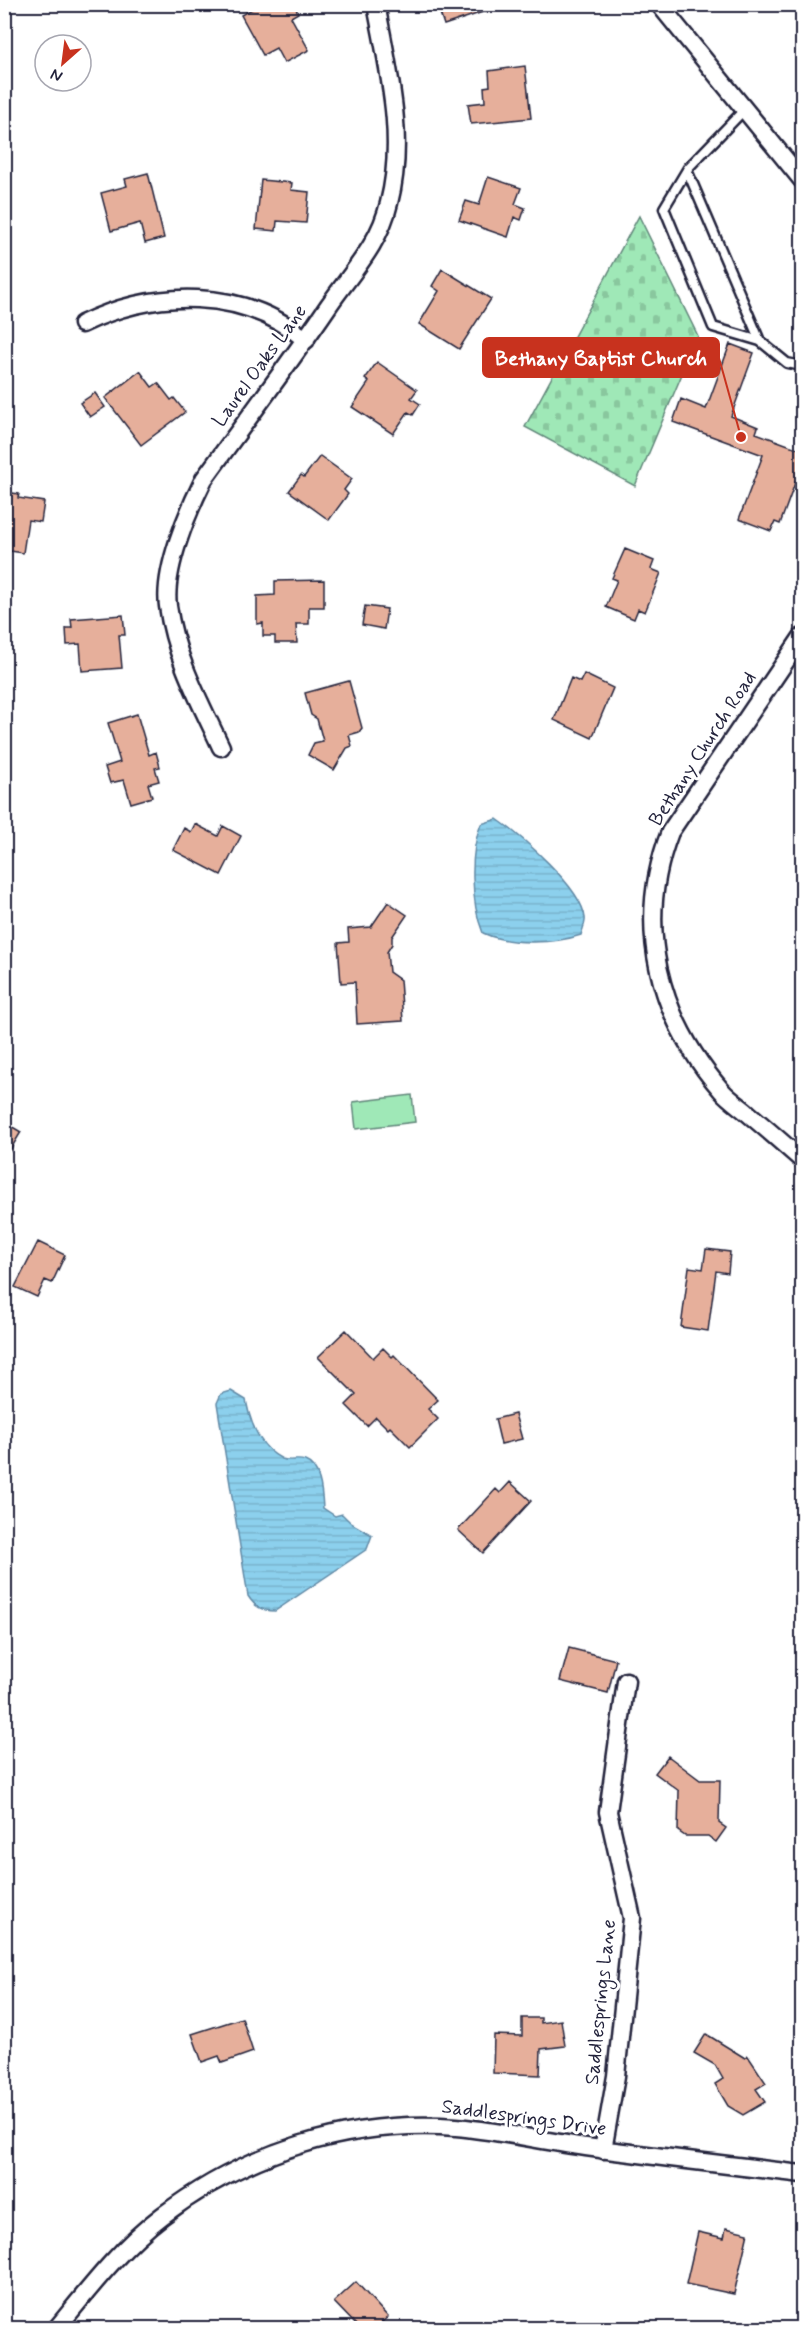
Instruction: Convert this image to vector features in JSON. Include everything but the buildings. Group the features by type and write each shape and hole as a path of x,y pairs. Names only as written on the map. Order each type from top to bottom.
{"street":[{"name":"Laurel Oaks Lane","path":"221,747 180,659 172,626 168,604 176,549 189,508 204,479 371,249 382,226 390,202 396,152 396,127 394,102 376,4"},
{"path":"659,4 802,179"},
{"path":"82,324 101,315 143,303 193,299 243,305 289,325 306,340"},
{"name":"Bethany Church Road","path":"802,637 669,832 654,883 652,915 654,946 662,986 676,1023 696,1058 724,1093 802,1160"},
{"name":"Saddlesprings Lane","path":"603,2150 616,2076 632,1918 608,1812 626,1682"},
{"name":"Saddlesprings Drive","path":"57,2328 113,2261 161,2216 214,2180 253,2161 294,2146 335,2135 385,2127 457,2127 603,2150 802,2174"}],"lane":[{"path":"744,110 687,170 664,208 713,327 760,341 787,363 802,366"},
{"path":"687,170 760,341"}],"green space":[{"path":"639,216 698,336 635,486 525,427"},
{"path":"412,1095 415,1122 356,1129 353,1102"}],"water":[{"path":"497,819 535,850 573,892 585,918 581,935 531,942 505,940 483,933 476,908 473,864 481,824"},
{"path":"231,1391 246,1400 257,1434 274,1454 282,1459 305,1461 314,1469 320,1481 323,1508 335,1516 342,1514 351,1523 372,1535 367,1549 275,1611 259,1608 248,1596 217,1403 221,1394"}],"place":[{"name":"Bethany Baptist Church","path":"741,437"}]}
